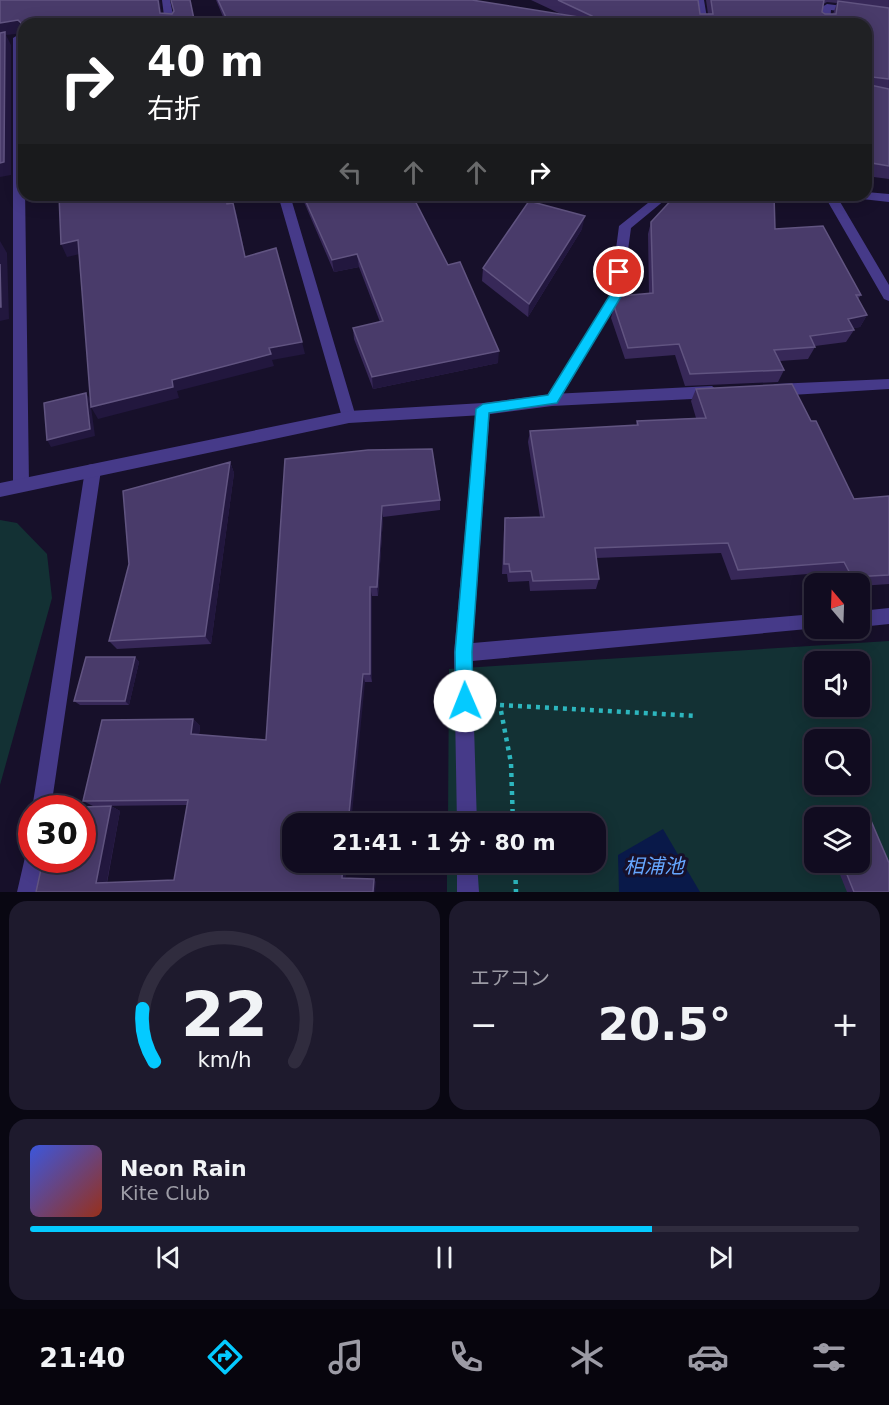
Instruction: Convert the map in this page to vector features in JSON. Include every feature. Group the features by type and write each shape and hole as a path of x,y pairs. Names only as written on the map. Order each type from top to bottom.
{"street":[{"path":"166,0 169,18"},
{"path":"700,0 702,18"},
{"path":"826,18 827,7 889,15"},
{"path":"17,39 18,150"},
{"path":"872,196 889,198"},
{"path":"18,201 21,485"},
{"path":"286,201 350,417"},
{"path":"552,400 616,295 625,226 657,201"},
{"path":"834,201 889,296"},
{"path":"761,390 889,384"},
{"path":"0,490 350,417 483,409 552,400 727,392"},
{"path":"467,813 464,652 483,409"},
{"path":"43,795 93,470"},
{"path":"870,618 889,616"},
{"path":"464,652 804,623"},
{"path":"28,892 31,873"},
{"path":"467,873 468,892"}],"path":[{"path":"465,701 697,716"},
{"path":"500,705 511,763 513,813"},
{"path":"515,873 516,892"}],"green space":[{"path":"0,520 17,523 47,554 52,598 0,785"},
{"path":"889,641 889,892 447,892 447,873 606,873 606,813 448,813 449,669"}],"water":[{"name":"相浦池","path":"663,829 700,892 619,892 618,855"}],"building":[{"path":"0,0 158,0 160,13 172,14 174,11 171,0 190,0 194,18 18,18 18,20 0,23"},
{"path":"218,0 472,0 585,18 226,18"},
{"path":"558,0 698,0 700,14 713,14 711,0 824,0 822,12 825,14 836,14 838,1 889,8 889,79 872,77 872,18 591,18 592,16"},
{"path":"5,32 4,162 0,163 0,33"},
{"path":"872,85 889,89 889,166 872,163"},
{"path":"59,201 226,201 227,204 233,203 245,257 276,248 302,342 269,348 271,354 172,380 173,387 91,407 78,240 61,244"},
{"path":"306,201 415,201 448,265 460,262 499,351 372,377 353,328 383,321 357,254 332,260"},
{"path":"529,201 585,216 529,304 483,268"},
{"path":"670,201 774,201 775,229 823,226 861,295 856,295 867,315 848,319 854,330 810,336 815,347 774,350 784,370 690,374 679,344 628,348 614,306 620,296 653,293 651,222"},
{"path":"792,384 811,421 816,421 854,499 889,496 889,575 870,576 870,573 850,573 844,562 738,570 728,543 595,548 599,579 533,581 531,571 510,572 509,564 504,564 505,518 544,517 530,431 638,425 637,421 706,418 696,389"},
{"path":"86,393 90,429 47,440 44,403"},
{"path":"432,449 440,500 382,506 377,587 370,587 370,674 363,674 349,813 282,813 282,873 342,873 342,878 374,879 373,892 36,892 40,873 96,873 96,807 111,806 96,883 174,880 188,800 96,801 96,795 84,795 102,720 193,719 191,734 266,740 285,459 368,450"},
{"path":"230,462 205,636 109,641 129,564 123,491"},
{"path":"86,657 135,657 125,701 74,701"},
{"path":"870,818 889,863 889,892 854,892 846,873 870,873"}],"route":[{"path":"465,701 464,652 483,409 552,400 616,295 619,272"}]}
